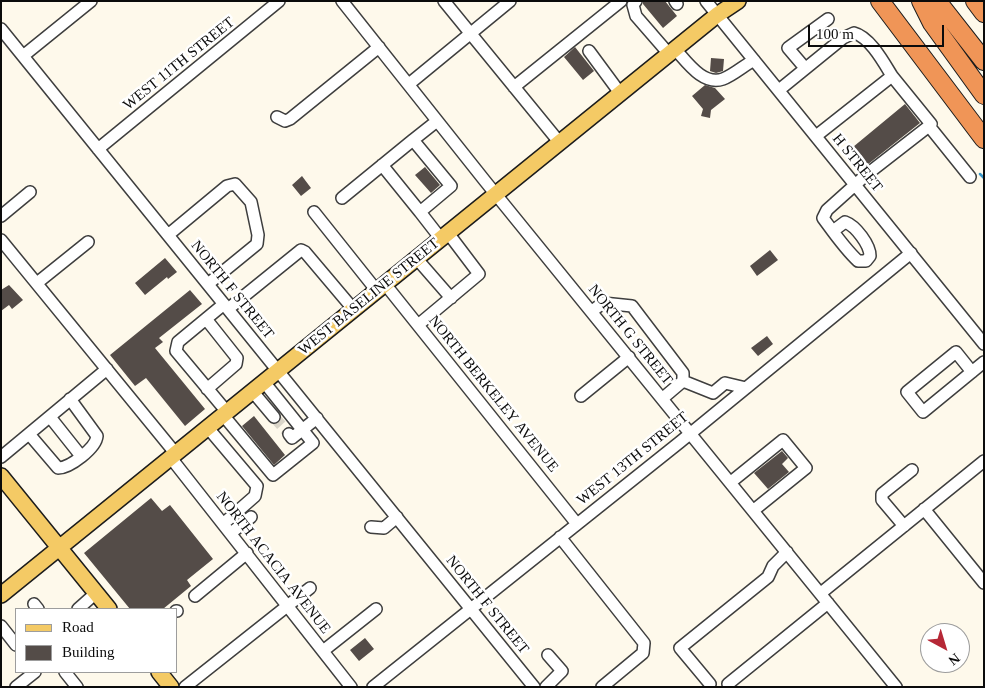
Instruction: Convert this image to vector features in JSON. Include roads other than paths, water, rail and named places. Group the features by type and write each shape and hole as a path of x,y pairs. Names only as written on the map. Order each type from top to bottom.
{"highway":[{"path":"880,1 984,139"},
{"path":"921,1 932,22 984,95"},
{"path":"937,1 984,61"},
{"path":"975,1 984,12"}],"main road":[{"name":"WEST BASELINE STREET","path":"1,595 717,14 738,1"},
{"path":"1,476 108,608"},
{"path":"160,673 171,687"}],"street":[{"path":"23,56 91,1"},
{"name":"WEST 11TH STREET","path":"98,149 279,1"},
{"name":"NORTH G STREET","path":"342,1 896,687"},
{"path":"444,1 560,143"},
{"path":"409,84 510,1"},
{"path":"514,87 620,1"},
{"path":"636,1 634,5 636,16 672,52 703,77 723,80 754,60"},
{"name":"H STREET","path":"706,1 984,344"},
{"path":"805,68 788,48 828,19"},
{"name":"NORTH F STREET","path":"1,29 471,608 531,686"},
{"path":"779,90 843,38 854,33 864,37 883,60 892,76 931,124 929,126 970,177"},
{"path":"277,117 285,121 290,119 379,47"},
{"path":"589,51 620,93"},
{"path":"816,136 892,76"},
{"path":"342,198 437,121"},
{"path":"832,231 823,218 827,210 929,126"},
{"path":"413,140 450,186 420,212"},
{"path":"382,165 420,212 479,273 478,276 418,325"},
{"path":"168,234 227,186 235,184 251,202 258,236 257,244 208,284"},
{"path":"1,216 30,192"},
{"name":"NORTH BERKELEY AVENUE","path":"314,212 418,325 577,524"},
{"name":"NORTH ACACIA AVENUE","path":"1,240 107,369 174,456 223,524 351,687"},
{"path":"37,283 88,242"},
{"path":"258,387 314,443 273,476 176,351 178,342 206,319 301,250 305,252 354,310"},
{"name":"WEST 13TH STREET","path":"373,687 691,433 911,253"},
{"path":"417,259 451,298"},
{"path":"592,311 603,303 632,306 683,373 683,382"},
{"path":"206,319 237,358 236,364 207,389"},
{"path":"972,372 956,352 906,392 923,412 972,372 984,362"},
{"path":"581,396 629,357"},
{"path":"1,457 107,369"},
{"path":"683,382 713,393 725,383 746,388"},
{"path":"663,398 683,382"},
{"path":"258,387 274,417"},
{"path":"28,434 58,468 64,468 81,456 97,442 97,436 70,400"},
{"path":"50,417 81,456"},
{"path":"289,434 292,438 317,418"},
{"path":"208,428 256,486 255,496 223,524"},
{"path":"731,482 783,440 806,468 754,510"},
{"path":"820,593 984,461"},
{"path":"904,526 882,500 882,494 912,470"},
{"path":"924,510 984,583"},
{"path":"231,533 252,517"},
{"path":"371,527 384,528 397,517"},
{"path":"560,537 644,643 643,653 602,687"},
{"path":"787,552 773,566 768,577 680,648 709,686 719,680 729,685 828,603"},
{"path":"194,596 247,553"},
{"path":"185,687 289,607 310,588"},
{"path":"79,608 96,593"},
{"path":"323,651 376,609"},
{"path":"1,626 15,644"},
{"path":"546,687 562,671 548,654"},
{"path":"16,687 34,673"},
{"path":"65,673 77,687"}],"waterway":[{"path":"980,174 984,178"}],"tunnel":[{"path":"274,417 289,434"}]}
